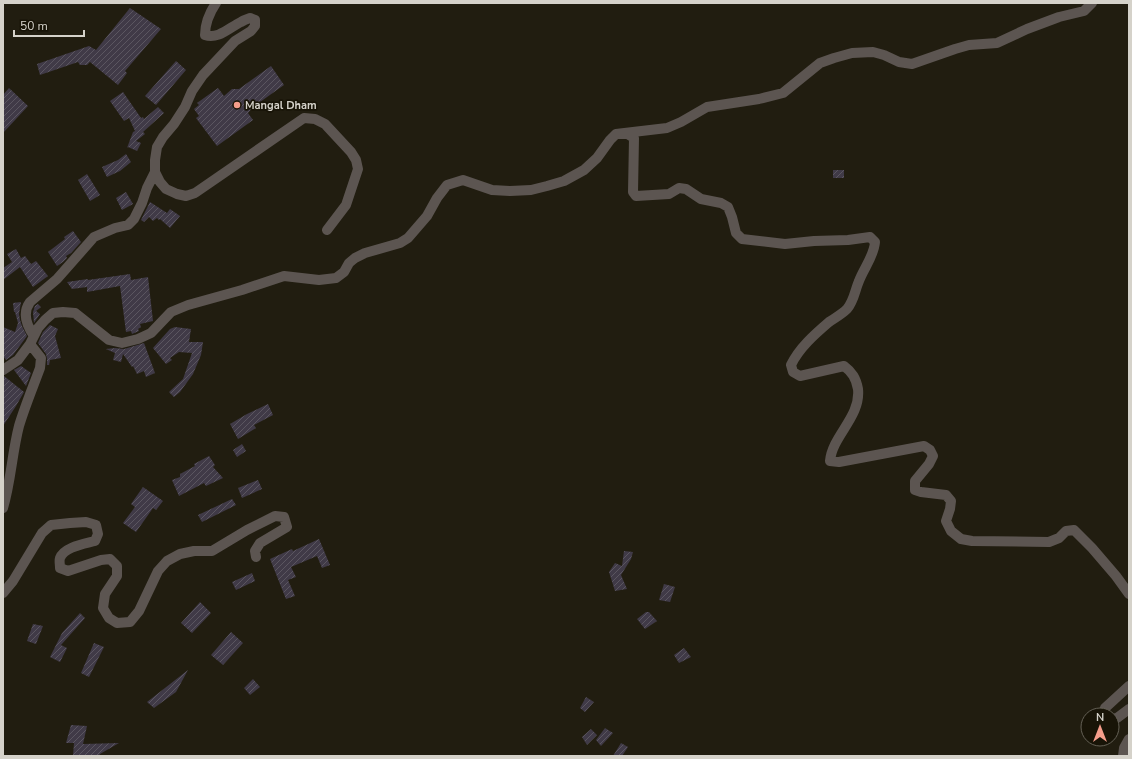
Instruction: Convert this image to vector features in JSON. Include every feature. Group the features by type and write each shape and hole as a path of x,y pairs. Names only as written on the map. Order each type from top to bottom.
{"street":[{"path":"216,3 211,11 205,29 205,35 210,37 220,35 241,21 250,18 255,20 255,26 251,31 235,41 203,75 192,91 185,107 157,147 155,172 160,182 166,189 186,196 195,193 304,118 315,119 325,124 351,152 356,160 358,169 346,205 327,230"},
{"path":"3,370 18,360 32,340 38,328 53,313 75,313 109,340 122,342 138,339 151,333 171,312 188,305 242,290 284,276 319,280 336,278 344,272 349,263 365,252 400,243 408,238 427,216 447,184 463,180 492,190 510,191 531,190 547,186 564,181 584,170 597,158 616,134 667,128 708,107 759,99 783,93 820,63 846,54 873,52 884,55 898,62 912,64 969,45 997,43 1027,29 1059,17 1084,11 1092,3"},
{"path":"626,133 634,138 633,192 636,196 669,194 679,188 686,189 701,199 721,203 728,207 736,233 742,239 785,244 870,237 875,242 874,250 858,281 852,300 847,309 828,323 810,340 795,357 791,365 793,372 800,376 844,366 853,375 857,383 858,395 854,412 835,447 830,461 839,462 924,446 930,450 933,456 929,464 915,481 915,490 946,495 951,501 946,521 951,531 961,539 992,542 1049,542 1059,538 1066,531 1074,530 1092,548 1129,594"},
{"path":"3,508 9,486 19,426 40,368 41,358 32,340 29,329 26,314 27,306 57,279 94,237 115,228 128,225 134,219 155,172"},
{"path":"3,593 13,581 42,533 51,526 70,522 86,522 96,525 98,534 95,541 64,551 59,559 60,568 68,571 101,560 110,559 117,566 118,576 105,594 103,608 109,618 118,623 130,622 139,611 158,571 167,561 180,554 194,551 212,551 247,530 275,516 284,517 287,527 260,543 255,551 256,557"},
{"path":"1106,707 1129,686"},
{"path":"1120,716 1129,709"},
{"path":"1123,756 1124,748 1129,739"}],"building":[{"path":"130,8 161,29 125,71 127,73 118,85 90,62 87,65 80,65 78,62 40,75 37,64 89,46 96,50"},
{"path":"176,61 186,70 156,105 145,96"},
{"path":"271,66 284,85 253,107 248,113 253,120 217,146 196,118 199,116 194,109 199,105 197,103 218,88 224,96 232,89 239,89"},
{"path":"9,88 28,106 3,133 3,95"},
{"path":"123,92 141,118 143,117 144,119 158,107 164,113 143,132 145,134 136,141 141,143 137,151 128,147 127,148 133,132 135,131 129,118 124,121 110,101"},
{"path":"126,154 131,162 120,171 107,177 102,167 118,160"},
{"path":"833,170 844,170 844,178 833,178"},
{"path":"87,174 100,195 90,201 78,180"},
{"path":"126,192 133,204 122,210 116,198"},
{"path":"150,202 167,213 170,209 180,216 170,228 157,218 153,221 149,217 144,222 141,220"},
{"path":"73,231 81,242 71,253 66,256 67,258 63,262 57,266 48,252"},
{"path":"16,249 21,258 25,256 31,264 36,261 48,276 33,287 20,267 3,280 3,268 12,262 7,254"},
{"path":"130,274 131,280 148,277 153,321 140,324 141,327 138,329 139,331 132,334 131,331 126,332 120,286 87,292 87,287 72,289 67,282 88,280"},
{"path":"21,302 19,314 20,320 27,336 13,355 6,360 3,356 3,327 15,332 18,323 14,312 13,303"},
{"path":"38,304 41,307 36,311 40,314 34,323 33,312 35,306"},
{"path":"50,325 58,329 55,336 61,358 50,360 49,365 47,365 46,354 38,343 43,332"},
{"path":"175,327 191,329 189,342 203,342 201,355 193,374 180,392 174,397 169,392 183,379 192,353 179,352 170,358 172,360 166,364 153,348 170,329"},
{"path":"144,343 155,373 146,377 144,371 137,374 133,366 132,367 123,354 121,362 113,360 115,353 106,349 124,349"},
{"path":"21,366 31,373 26,386 14,370"},
{"path":"3,376 24,392 3,426"},
{"path":"268,404 273,415 254,425 256,428 238,439 230,424"},
{"path":"242,444 246,451 237,457 233,450"},
{"path":"209,456 215,465 213,467 223,478 206,486 204,483 179,496 172,480 180,477 180,474"},
{"path":"258,480 262,489 242,498 238,488"},
{"path":"143,487 163,501 156,510 153,508 136,532 123,523 135,507 131,504"},
{"path":"232,499 236,505 202,522 198,515"},
{"path":"319,539 330,565 322,568 317,556 291,567 296,577 288,580 295,596 286,599 270,559 292,549 293,551"},
{"path":"624,551 633,552 631,559 621,575 627,589 615,591 609,572 615,563 622,566"},
{"path":"252,573 255,581 236,590 232,582"},
{"path":"664,584 675,587 670,602 659,600"},
{"path":"200,602 211,613 192,633 181,623"},
{"path":"646,612 649,612 657,621 645,629 637,619"},
{"path":"80,613 85,618 61,645 67,648 60,662 50,657 62,633"},
{"path":"33,624 43,626 36,644 27,641"},
{"path":"231,632 243,643 223,665 211,655"},
{"path":"94,643 104,647 89,677 81,673"},
{"path":"684,648 691,657 679,663 674,655"},
{"path":"188,670 176,692 154,708 147,702"},
{"path":"253,679 260,687 250,695 244,688"},
{"path":"586,697 594,702 585,712 580,708"},
{"path":"71,725 87,726 83,744 119,743 99,756 73,756 74,743 66,743"},
{"path":"605,728 613,733 601,746 596,740"},
{"path":"591,729 597,735 587,745 582,737"},
{"path":"621,743 628,747 622,756 613,756"}],"place":[{"name":"Mangal Dham","path":"237,105"}]}
